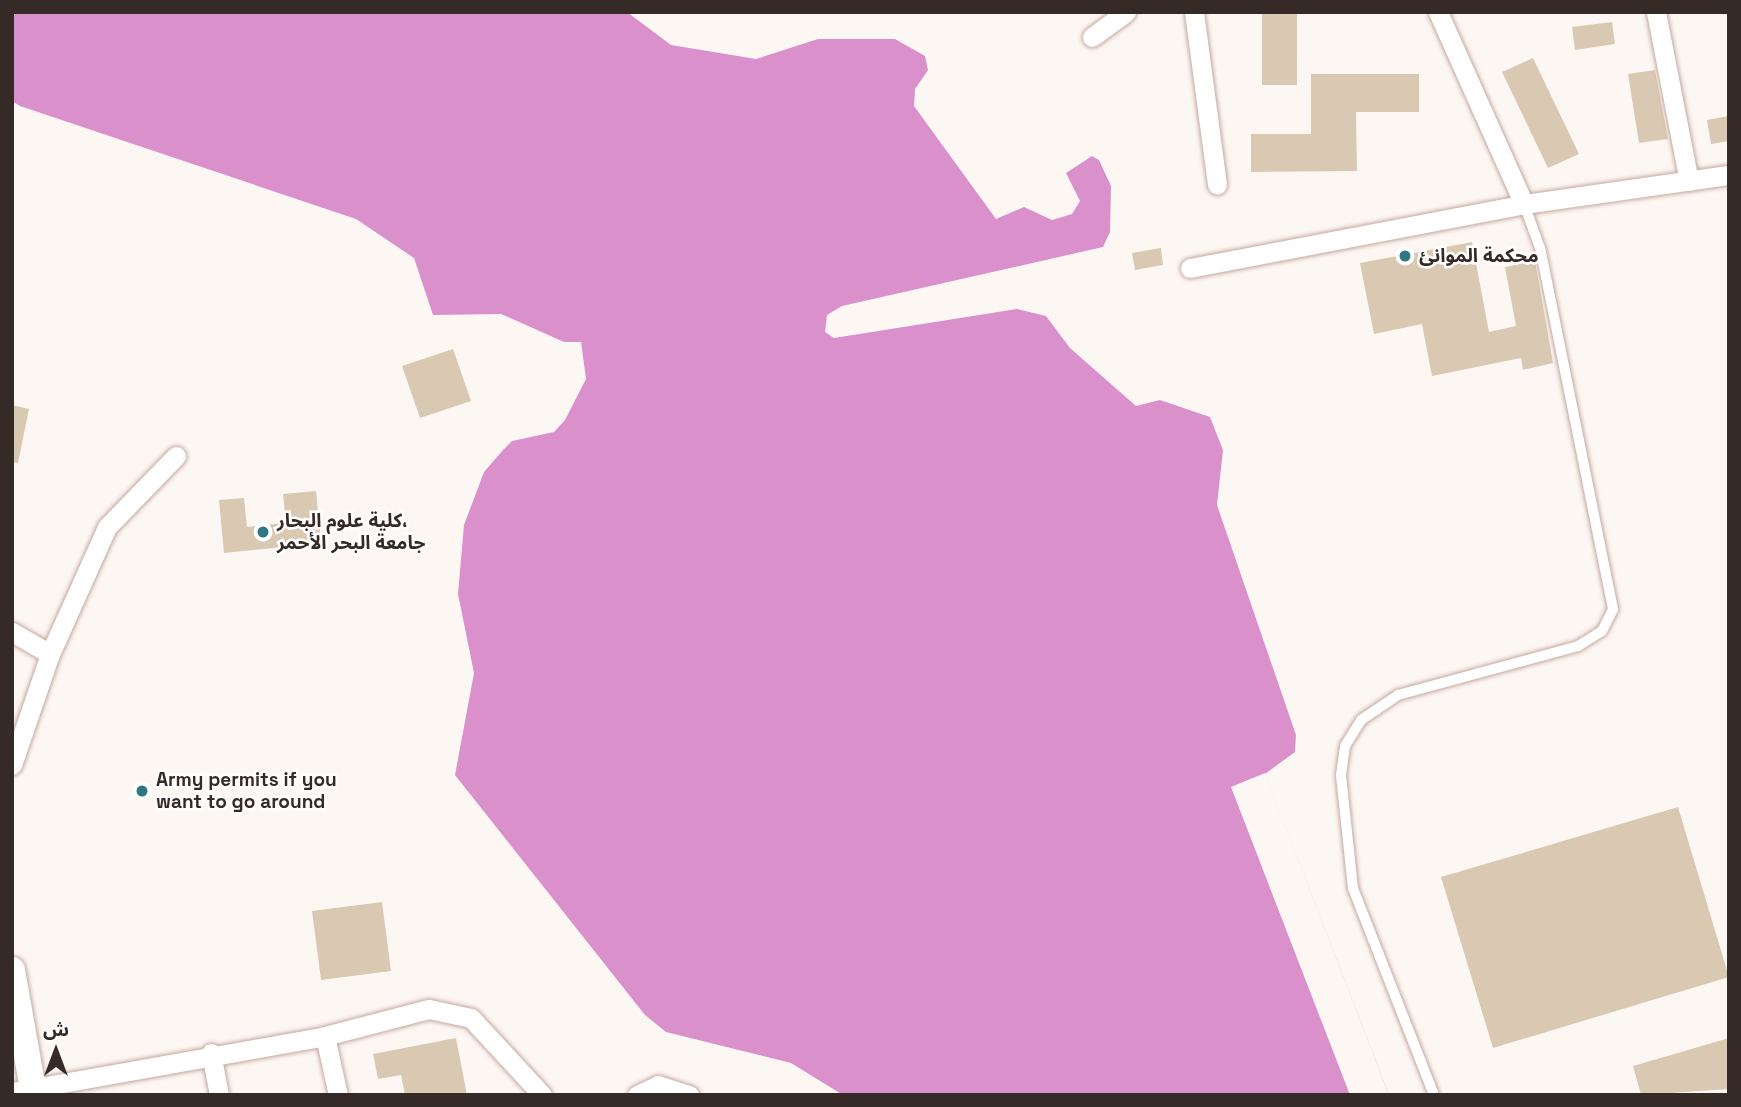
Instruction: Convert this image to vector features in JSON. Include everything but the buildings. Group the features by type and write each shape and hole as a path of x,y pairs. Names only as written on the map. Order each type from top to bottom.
{"street":[{"path":"1092,37 1125,12"},
{"path":"1194,12 1217,184"},
{"path":"1438,12 1524,204"},
{"path":"1656,12 1689,181"},
{"path":"1190,268 1524,204 1729,175"},
{"path":"12,765 50,654 107,527 176,456"},
{"path":"12,632 50,654"},
{"path":"12,970 26,1092 211,1053 325,1036 429,1009 449,1011 471,1018 542,1095"},
{"path":"325,1036 338,1095"},
{"path":"211,1053 219,1095"},
{"path":"637,1095 658,1085 689,1095"}],"lane":[{"path":"1434,1095 1353,888 1341,775 1345,746 1361,720 1398,695 1578,646 1602,631 1613,609 1540,248 1524,204"}],"shaded area":[{"path":"12,12 627,12 671,45 756,59 818,39 895,39 925,56 928,70 915,89 914,106 996,219 1024,207 1052,220 1072,214 1080,201 1066,173 1092,156 1099,160 1111,186 1110,232 1103,247 842,306 827,315 825,332 834,338 1017,309 1046,316 1070,348 1136,406 1160,400 1210,417 1223,450 1217,505 1296,735 1295,752 1265,774 1389,1095 843,1095 791,1063 666,1032 645,1015 455,775 474,673 458,594 464,525 484,472 503,450 512,441 554,432 565,420 586,379 581,342 564,342 501,314 433,315 414,258 356,219 20,106 12,101"}],"pier":[{"path":"1265,773 1389,1095 1350,1095 1231,787"}],"place":[{"name":"محكمة الموانئ","path":"1405,256"},
{"name":"كلية علوم البحار، جامعة البحر الأحمر","path":"263,532"},
{"name":"Army permits if you want to go around","path":"142,791"}]}
